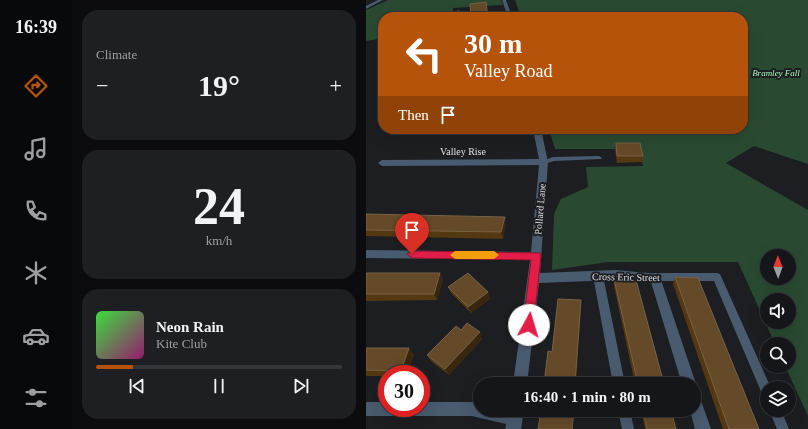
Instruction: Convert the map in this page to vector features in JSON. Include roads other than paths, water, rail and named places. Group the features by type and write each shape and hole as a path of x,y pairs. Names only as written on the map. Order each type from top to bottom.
{"street":[{"path":"366,8 381,0"},
{"path":"504,0 508,12"},
{"name":"Pollard Lane","path":"521,377 534,278 544,162 538,134"},
{"name":"Valley Rise","path":"382,163 544,162"},
{"path":"366,254 536,256"},
{"name":"Cross Eric Street","path":"534,278 598,276 655,277"},
{"path":"655,277 687,377"},
{"path":"366,409 472,409 514,419"},
{"path":"699,417 703,429"}],"lane":[{"path":"544,162 553,159 599,158"},
{"path":"598,276 618,377"},
{"name":"Cross Eric Street","path":"655,277 717,277 762,381"},
{"path":"625,417 628,429"},
{"path":"778,417 783,429"}],"park label":[{"name":"Bramley Fall","path":"776,73"}]}
